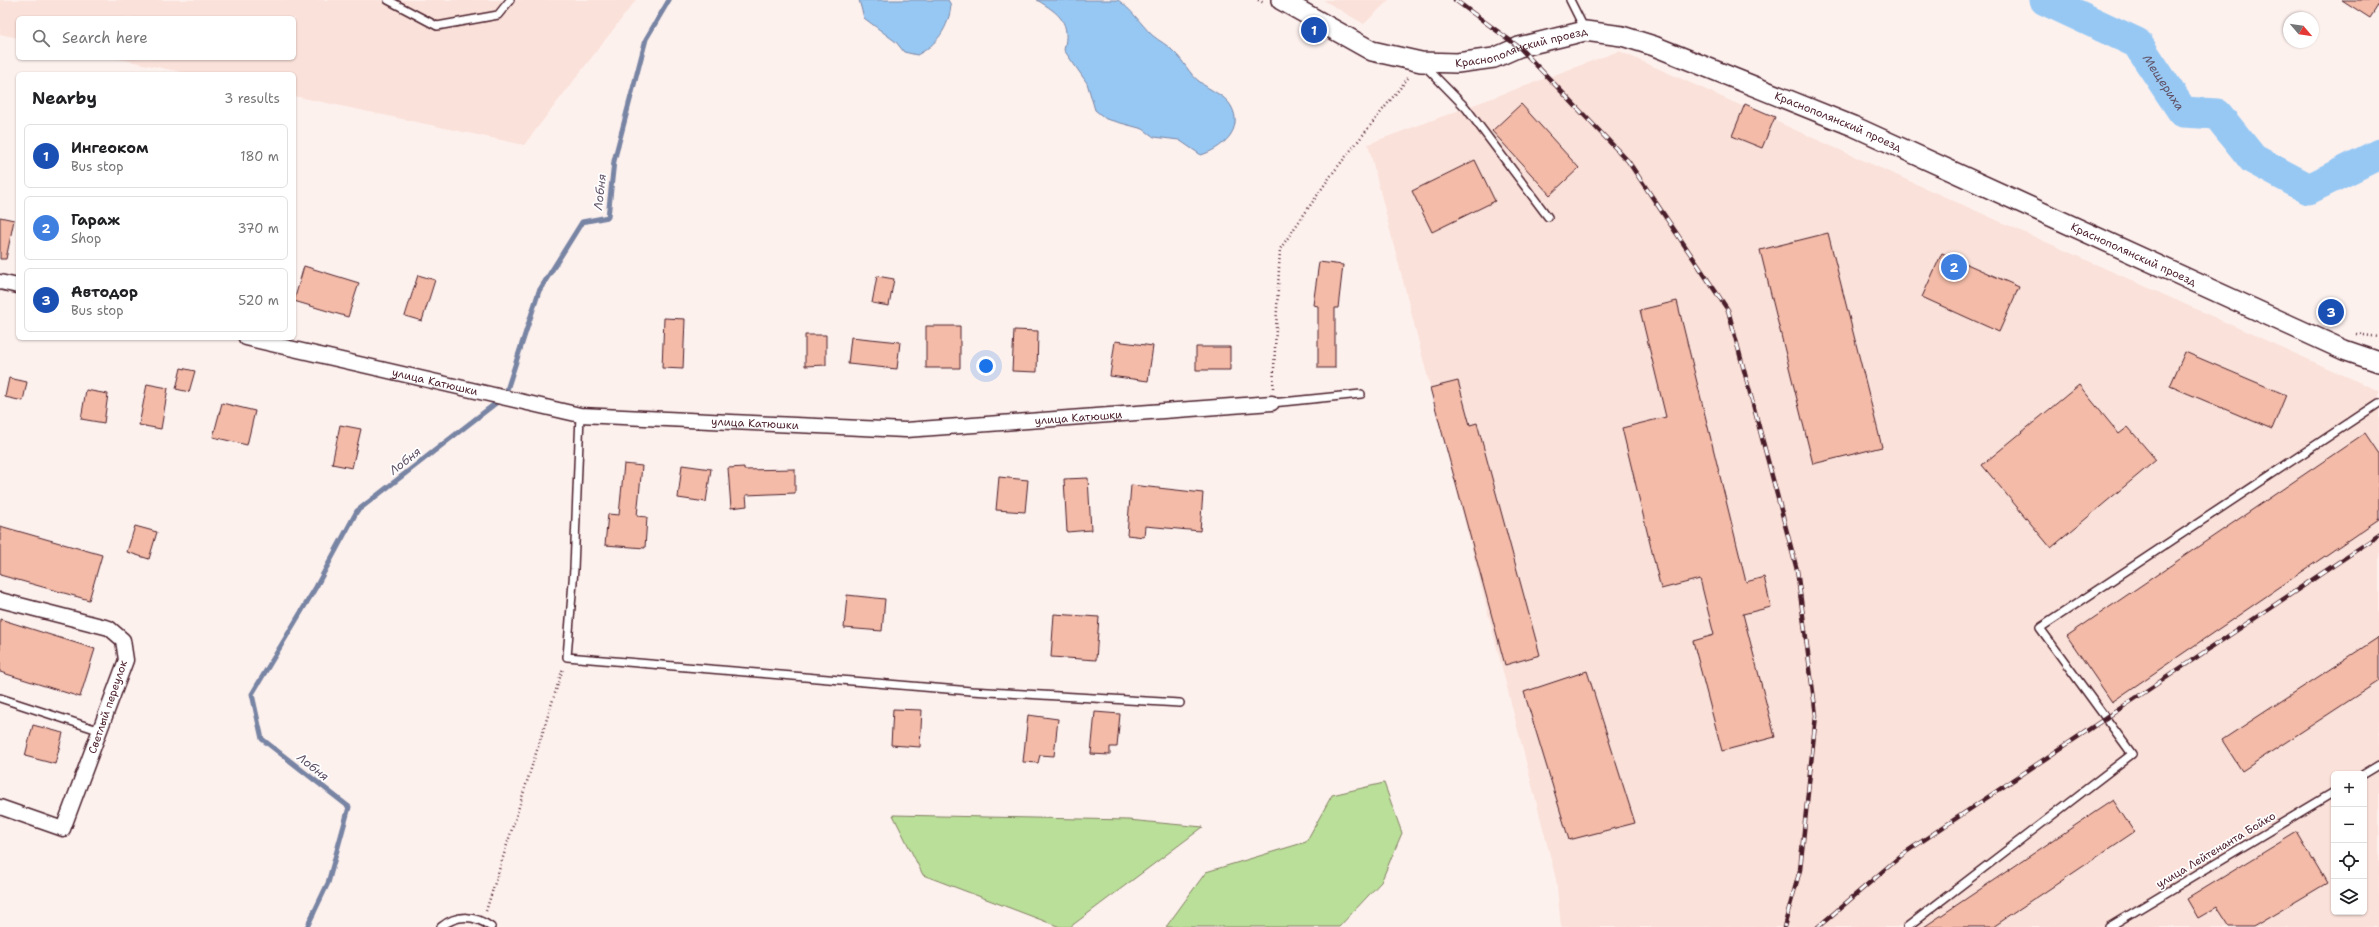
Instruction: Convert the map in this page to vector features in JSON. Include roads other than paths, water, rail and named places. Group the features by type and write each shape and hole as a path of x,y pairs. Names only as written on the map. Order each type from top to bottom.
{"main road":[{"name":"Краснополянский проезд","path":"1281,0 1372,51 1421,62 1457,63 1494,58 1519,47 1585,32 1622,36 1654,46 1853,126 2344,350"},
{"path":"2344,350 2379,362"}],"street":[{"path":"0,282 16,286"},
{"name":"улица Катюшки","path":"255,340 503,396 580,415 906,430 1272,403"},
{"name":"Краснополянский проезд","path":"2344,350 2379,366"},
{"name":"Светлый переулок","path":"0,600 109,628 123,640 126,660 101,731 63,829 0,807"}],"lane":[{"path":"388,0 436,26 498,15 510,0"},
{"path":"1570,0 1585,32"},
{"path":"1421,62 1466,108 1548,217"},
{"path":"1272,403 1361,394"},
{"path":"1907,927 2132,754 2040,628 2379,402"},
{"path":"580,415 574,569 567,657 971,691 1180,703"},
{"path":"0,698 101,731"},
{"path":"2367,772 2379,765"},
{"name":"улица Лейтенанта Бойко","path":"2109,927 2331,794"},
{"path":"441,927 459,917 471,917 483,921 491,927"}],"water":[{"path":"859,0 948,0 951,5 948,21 941,34 936,41 917,55 904,52 896,42 864,18"},
{"path":"1037,0 1118,0 1132,12 1152,35 1166,45 1181,59 1196,79 1228,102 1235,115 1235,123 1229,137 1216,148 1201,155 1179,140 1154,137 1143,129 1106,119 1095,110 1087,83 1064,50 1066,32 1062,20 1052,10"}],"waterway":[{"name":"Лобня","path":"307,927 328,883 349,807 262,739 252,694 316,587 357,511 505,396 539,291 582,222 608,217 614,161 646,39 669,0"},
{"name":"Мещериха","path":"2045,0 2137,43 2183,112 2217,114 2253,159 2309,189 2379,154"}],"railway":[{"path":"1455,0 1519,47 1628,161 1728,310 1797,570 1816,715 1800,870 1784,927"},
{"path":"1818,927 1903,854 2379,535"}],"place":[{"name":"Ингеоком","path":"1314,30"},
{"name":"Гараж","path":"1954,267"},
{"name":"Автодор","path":"2331,312"}]}
